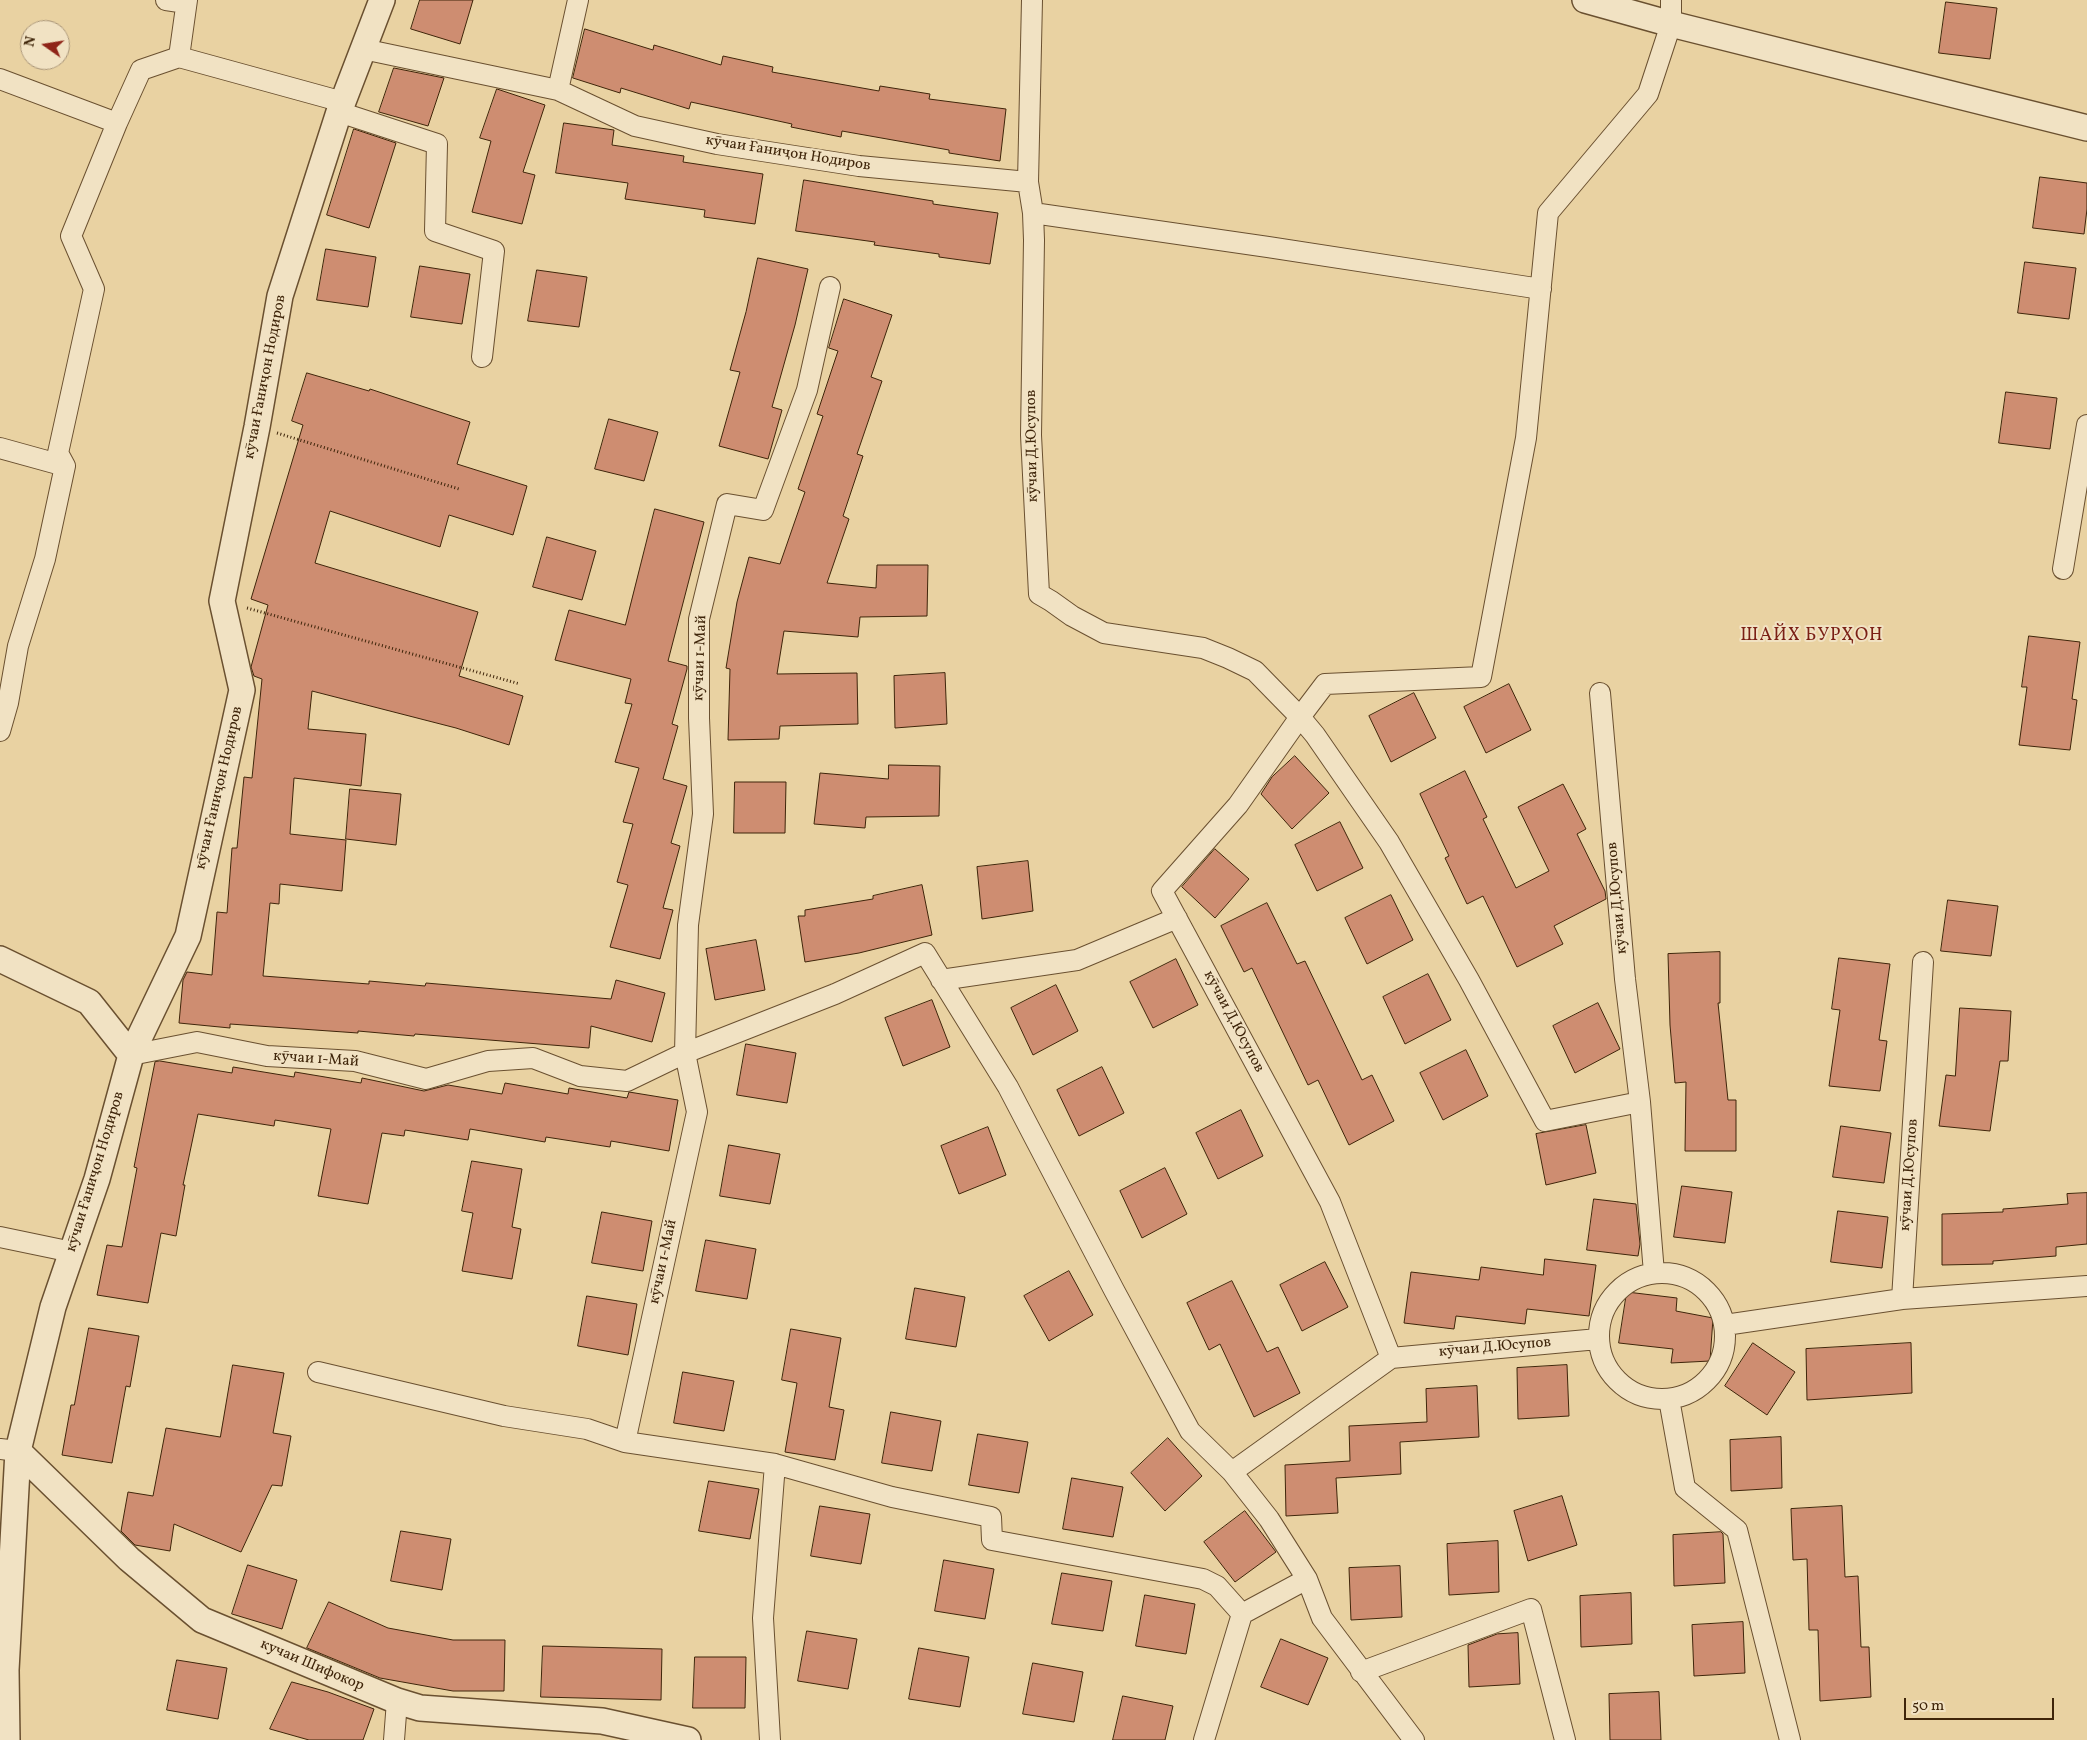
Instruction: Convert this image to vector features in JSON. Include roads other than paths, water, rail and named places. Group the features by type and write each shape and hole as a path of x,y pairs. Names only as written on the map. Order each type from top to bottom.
{"street":[{"path":"166,0 187,2 179,57"},
{"name":"кӯчаи Ғаниҷон Нодиров","path":"7,1740 3,1670 9,1450 53,1307 97,1179 131,1055 188,936 242,690 222,601 257,427 280,296 341,107 382,0"},
{"path":"558,90 578,0"},
{"name":"кӯчаи Д.Юсупов","path":"1032,0 1028,182 1033,213 1031,435 1038,594 1051,600 1072,616 1104,633 1204,648 1255,671 1300,716 1315,735 1389,842 1469,980 1545,1121 1640,1102"},
{"path":"1586,0 1671,12 2087,128"},
{"path":"1300,716 1325,684 1481,676 1526,438 1548,212 1648,94 1671,12"},
{"name":"кӯчаи Ғаниҷон Нодиров","path":"363,49 558,90 635,126 717,144 859,166 1028,182"},
{"path":"0,731 8,703 18,646 45,559 65,466 58,453 94,289 71,236 117,123 142,70 179,57 341,107 437,144 435,231 494,251 482,358"},
{"path":"0,79 117,123"},
{"path":"1033,213 1268,246 1541,289"},
{"name":"кӯчаи 1-Май","path":"625,1442 697,1112 685,1053 688,925 703,814 699,619 727,504 763,510 807,390 830,287"},
{"path":"2063,570 2087,425"},
{"path":"0,448 65,466"},
{"name":"кӯчаи Д.Юсупов","path":"1600,693 1625,979 1640,1102 1654,1273"},
{"name":"кӯчаи Д.Юсупов","path":"1300,716 1238,805 1162,890 1330,1202 1391,1358 1598,1339"},
{"path":"1177,918 1077,960 941,980 1008,1087 1190,1431 1232,1472 1269,1519 1307,1579 1322,1618 1414,1740"},
{"name":"кӯчаи 1-Май","path":"131,1055 197,1042 267,1056 355,1061 426,1079 488,1061 533,1058 580,1076 627,1081 685,1053 835,994 925,953 941,980"},
{"path":"0,959 89,1002 131,1055"},
{"name":"кӯчаи Д.Юсупов","path":"1902,1299 1923,962"},
{"path":"0,1237 72,1252"},
{"path":"1654,1273 1678,1274 1700,1285 1716,1303 1725,1325 1723,1351 1713,1374 1694,1391 1670,1399 1644,1397 1621,1385 1605,1364 1598,1339 1602,1315 1614,1295 1632,1280 1654,1273"},
{"path":"1725,1325 1902,1299 2087,1286"},
{"path":"1232,1472 1391,1358"},
{"path":"318,1372 504,1416 586,1429 625,1442 775,1464 892,1497 991,1517 992,1540 1204,1579 1216,1586 1242,1614"},
{"path":"1670,1399 1685,1488 1737,1530 1790,1740"},
{"name":"кучаи Шифокор","path":"9,1450 129,1559 202,1620 397,1702 420,1708 602,1721 688,1740"},
{"path":"770,1740 763,1618 775,1464"},
{"path":"1204,1740 1242,1614 1307,1579"},
{"path":"1361,1672 1531,1609 1565,1740"},
{"path":"394,1740 397,1702"}],"district":[{"name":"ШАЙХ БУРҲОН","path":"1812,637"}]}
